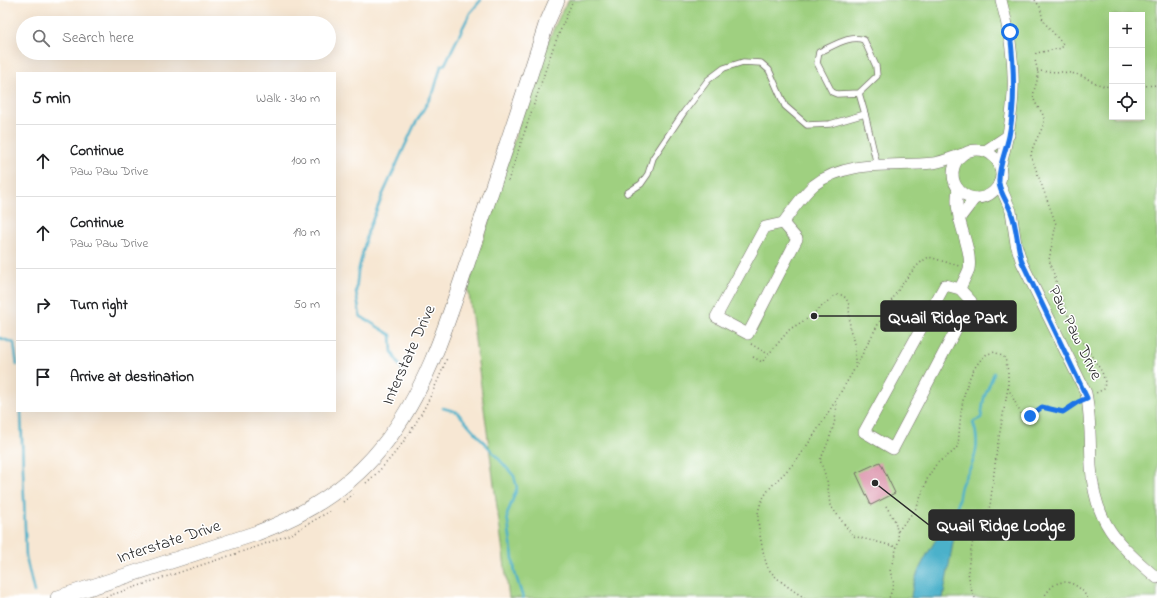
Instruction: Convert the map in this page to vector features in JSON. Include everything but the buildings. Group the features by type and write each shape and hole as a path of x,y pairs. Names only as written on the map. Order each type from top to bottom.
{"main road":[{"name":"Interstate Drive","path":"58,598 257,533 287,521 340,488 381,448 410,405 438,346 546,25 557,0"}],"street":[{"path":"958,190 975,198 989,195 995,190 999,183 1000,168 1010,135 1013,111 1013,56 1010,32 1001,0"},
{"path":"782,223 797,239 748,334 716,317 765,227 782,223 814,185 830,176 846,170 877,165 935,163 970,151 985,151 1010,135"},
{"path":"985,151 997,161 1000,168"},
{"path":"952,176 953,168 957,160 963,154"},
{"path":"935,163 952,176 958,190 957,197 959,219 969,269 960,289"},
{"name":"Paw Paw Drive","path":"999,183 1014,225 1016,244 1022,262 1087,398 1090,412 1091,468 1095,500 1107,527 1125,551 1157,578"},
{"path":"989,195 1006,203"},
{"path":"959,219 975,198"},
{"path":"945,285 960,289 971,301 893,449 864,432 945,285"}],"lane":[{"path":"858,38 864,40 876,66 877,76 858,93 837,94 832,92 817,63 819,52 849,39 858,38"},
{"path":"627,193 640,184 648,174 653,158 708,80 724,68 743,62 761,63 769,70 785,106 807,125 830,124 865,114"},
{"path":"858,93 865,114 877,165"}],"path":[{"path":"508,182 553,48 573,0"},
{"path":"1008,388 1021,414 1025,417 1030,416 1042,407 1063,412 1078,402 1104,389 1105,382 1102,372 1071,324 1050,260 1056,224 1031,156 1044,121 1043,114 1034,100 1033,94 1038,76 1034,57 1036,53 1062,48 1063,44 1043,21 1040,7 1035,0"},
{"path":"1037,71 1060,72 1080,76 1095,84 1109,86"},
{"path":"1145,86 1157,85"},
{"path":"805,598 795,592 768,568 758,525 758,515 766,492 782,477 800,455 855,368 884,315 910,273 921,261 929,257 969,269"},
{"path":"753,357 762,362 790,328 807,319 835,295 841,295 850,304 850,329 855,348 855,368"},
{"path":"748,334 752,344 768,354"},
{"path":"898,531 917,507 928,478 937,463 953,452 958,446 965,392 972,374 987,354 995,352 1005,358 1008,371 1008,388 997,448 990,506 973,540 969,561 968,572 971,589 975,598"},
{"path":"364,484 400,446 424,412 448,355"},
{"path":"835,401 837,410 820,460 827,480 830,505 853,536 897,547"},
{"path":"338,505 359,489"},
{"path":"886,506 892,514 899,539 890,572 894,584 889,598"},
{"path":"102,598 259,546 290,534 333,508"},
{"path":"1043,598 1054,584 1066,581 1082,589 1088,598"}],"green space":[{"path":"569,0 1157,0 1157,598 509,598 468,287 539,60 563,9"}],"water":[{"path":"956,526 943,598 911,598 912,589 918,572 941,531"}],"waterway":[{"path":"403,372 392,352 391,335 360,316 356,292 358,272 368,231 383,194 414,126 434,91 441,66 445,64 470,13 481,0"},
{"path":"0,338 14,343 16,358"},
{"path":"952,529 961,486 971,467 975,454 976,432 973,422 981,418 984,398 994,373"},
{"path":"443,408 457,412 514,476 517,488 507,515 515,573 523,598"},
{"path":"21,412 26,557 34,592"}],"place":[{"name":"Quail Ridge Park","path":"814,316"},
{"name":"Quail Ridge Lodge","path":"875,483"}],"route":[{"path":"1010,32 1013,56 1013,111 1010,135 1000,168 1001,176 999,183 1006,203 1011,211 1016,244 1022,262 1086,392 1087,398 1063,412 1056,412 1042,407 1030,416"}]}
